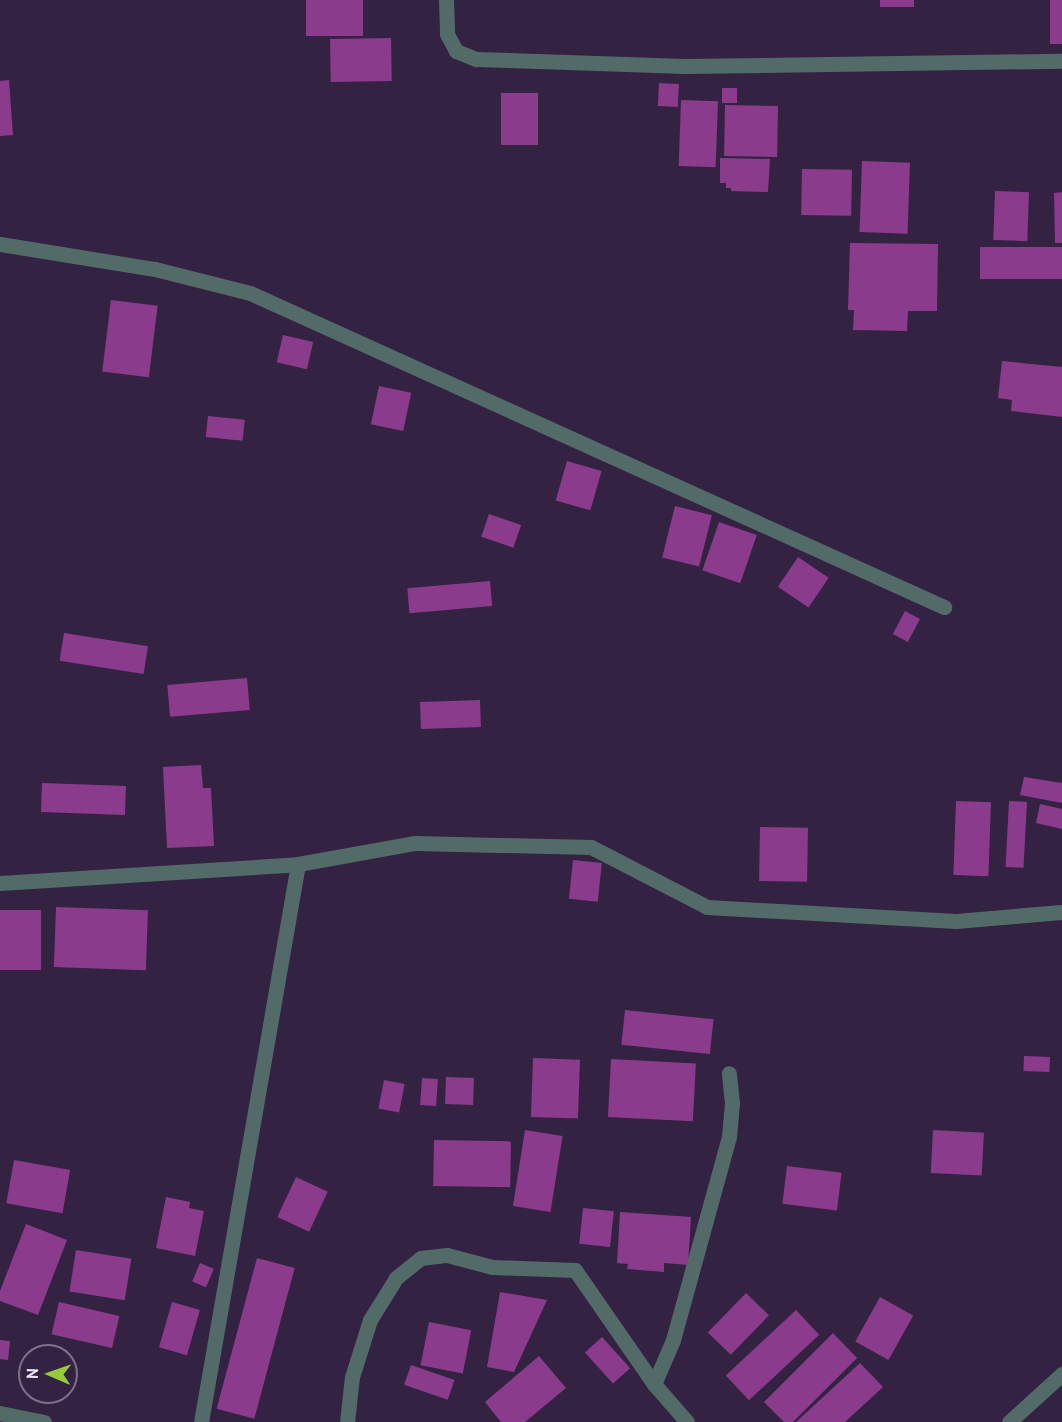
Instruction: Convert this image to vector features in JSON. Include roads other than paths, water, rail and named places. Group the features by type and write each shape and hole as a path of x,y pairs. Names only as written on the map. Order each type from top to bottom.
{"street":[{"path":"446,0 447,34 456,51 476,59 685,66 1062,61"},
{"path":"0,244 155,269 250,293 944,607"},
{"path":"0,883 298,864 415,843 591,847 708,907 956,921 1062,912"},
{"path":"201,1422 298,864"},
{"path":"654,1384 674,1340 729,1137 732,1103 729,1073"},
{"path":"347,1422 352,1377 370,1320 396,1278 421,1258 447,1255 492,1267 575,1270 654,1384 687,1422"},
{"path":"1009,1422 1062,1374"},
{"path":"0,1413 44,1422"}]}
